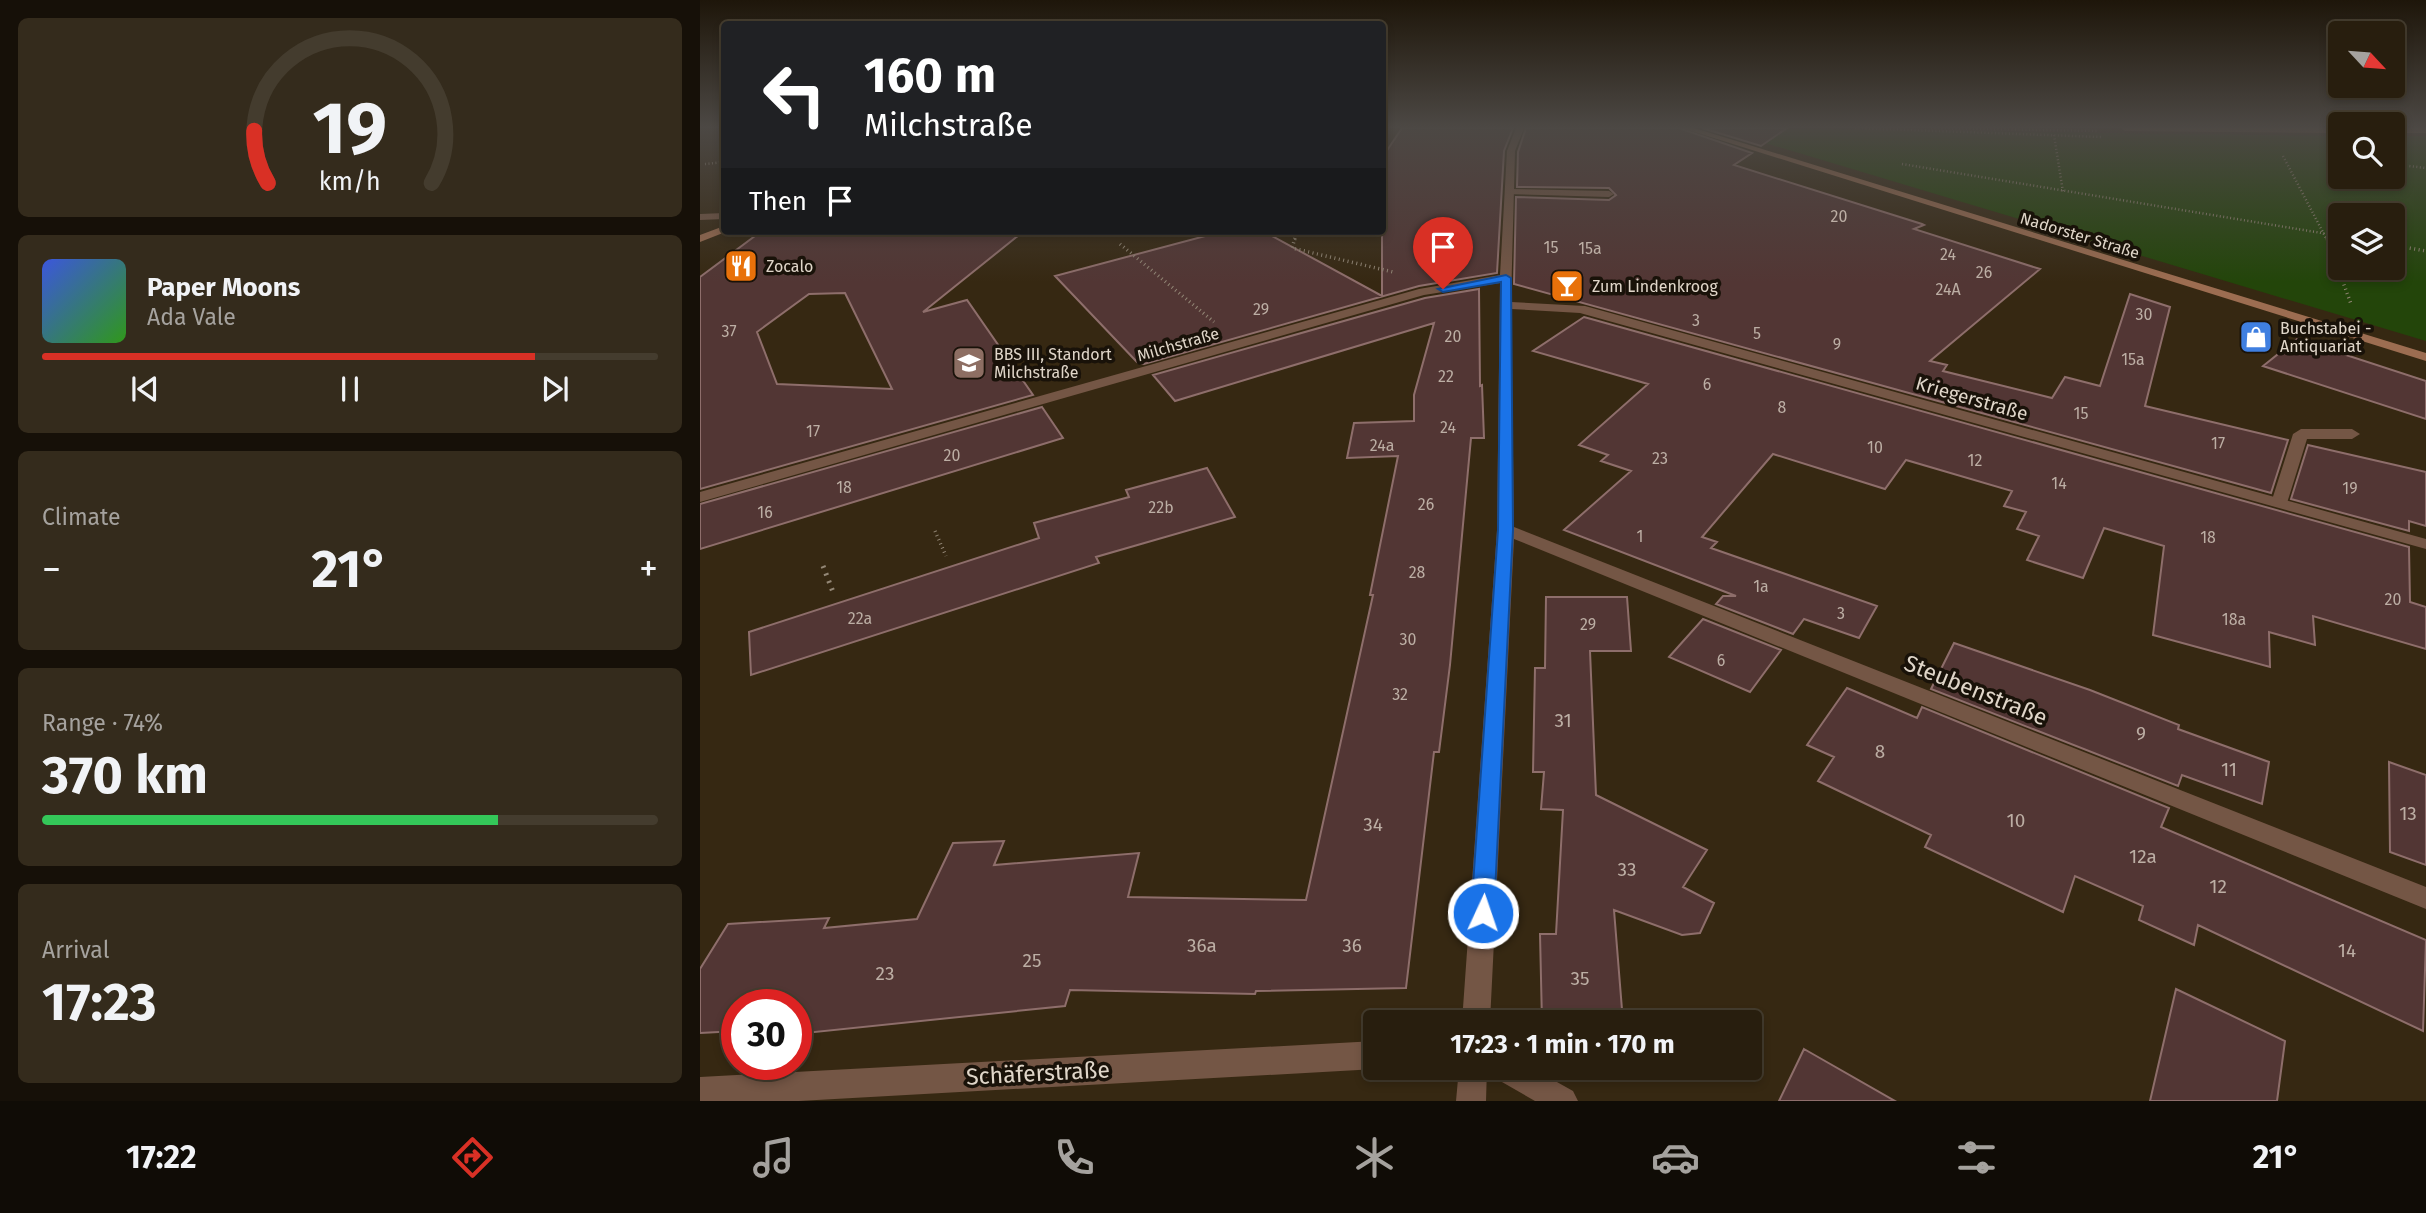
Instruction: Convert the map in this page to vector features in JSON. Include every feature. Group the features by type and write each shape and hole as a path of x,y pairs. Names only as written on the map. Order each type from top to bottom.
{"street":[{"path":"1477,1010 1506,530 1505,305 1510,179"},
{"name":"Nadorster Straße","path":"1852,179 2426,357"},
{"path":"1510,192 1609,194"},
{"path":"700,216 721,216"},
{"path":"700,239 721,230"},
{"name":"Milchstraße","path":"700,497 1423,292 1506,278"},
{"name":"Kriegerstraße","path":"1505,305 1581,309 2426,544"},
{"path":"2280,503 2301,434 2352,435"},
{"name":"Steubenstraße","path":"1506,530 2426,898"},
{"name":"Schäferstraße","path":"700,1092 1363,1056"},
{"path":"1471,1101 1472,1080"},
{"path":"1526,1080 1563,1101"}],"path":[{"path":"1991,179 2328,234"},
{"path":"2061,179 2063,192"},
{"path":"2296,179 2325,234 2352,304"},
{"path":"1297,235 1292,248 1390,270 1423,292"},
{"path":"1120,244 1241,344"},
{"path":"2405,247 2426,251"},
{"path":"935,531 946,556"},
{"path":"823,566 833,592"}],"green space":[{"path":"1887,179 2328,179 2328,189 2405,189 2405,179 2426,179 2426,341"}],"building":[{"path":"1386,179 1502,179 1497,273 1419,286 1144,364 1137,362 1055,276 1209,235 1270,235 1382,296"},
{"path":"1517,179 1780,179 1922,224 1924,225 1914,229 2040,269 1930,361 1947,365 1943,371 2052,398 2065,377 2100,386 2130,294 2170,307 2145,406 2288,440 2271,493 1514,284 1516,197 1609,200 1616,195 1609,188 1517,187"},
{"path":"756,235 1019,235 923,312 967,300 1033,395 700,489 700,277","holes":["845,293 892,389 777,384 757,332 809,294"]},
{"path":"1479,289 1480,386 1482,385 1484,438 1471,438 1450,665 1439,752 1434,752 1406,988 1256,991 1255,994 1070,990 1065,1006 812,1032 812,989 721,989 721,1032 700,1033 700,969 728,924 829,918 824,928 917,919 953,843 1004,841 994,865 1139,853 1128,897 1306,900 1373,595 1370,595 1398,456 1347,458 1354,423 1414,421 1414,395 1434,323 1175,401 1153,375 1425,298"},
{"path":"1584,317 2409,547 2410,602 2426,607 2426,649 2313,616 2315,645 2269,632 2270,667 2153,635 2164,546 2104,528 2083,578 2027,560 2039,536 2017,529 2026,512 2004,506 2012,491 1906,460 1885,489 1773,454 1702,537 1717,542 1711,548 1877,606 1859,638 1804,619 1793,634 1716,604 1723,596 1736,596 1564,530 1631,471 1601,461 1608,455 1579,445 1648,384 1533,351"},
{"path":"2297,339 2426,381 2426,419 2263,366"},
{"path":"1042,407 1063,438 700,549 700,504"},
{"path":"2308,445 2426,472 2426,526 2409,521 2409,531 2291,499"},
{"path":"1207,468 1235,517 1096,557 1099,563 751,675 749,632 1039,538 1034,523 1129,497 1126,490"},
{"path":"1546,597 1627,597 1631,651 1590,651 1596,795 1707,850 1683,887 1714,903 1700,933 1682,935 1614,910 1622,1010 1542,1010 1540,934 1556,934 1563,810 1541,809 1544,772 1533,772 1535,668 1545,668"},
{"path":"1703,619 1781,650 1750,692 1669,657"},
{"path":"1954,643 2090,690 2179,725 2178,729 2269,762 2262,804 2182,775 2178,786 1931,689"},
{"path":"1847,688 1917,718 1922,707 2169,808 2161,827 2426,940 2423,1031 2198,925 2194,945 2139,920 2143,906 2075,876 2063,912 1925,847 1931,835 1818,781 1834,757 1807,745"},
{"path":"2389,762 2426,775 2426,865 2390,852"},
{"path":"2176,989 2285,1041 2277,1101 2150,1101"},
{"path":"1804,1049 1895,1101 1779,1101"}],"place":[{"name":"Zocalo","path":"741,266"},
{"name":"Zum Lindenkroog","path":"1567,286"},
{"name":"Buchstabei - Antiquariat","path":"2256,337"},
{"name":"BBS III, Standort Milchstraße","path":"969,363"}],"route":[{"path":"1443,289 1506,278 1506,530 1483,913"}]}
